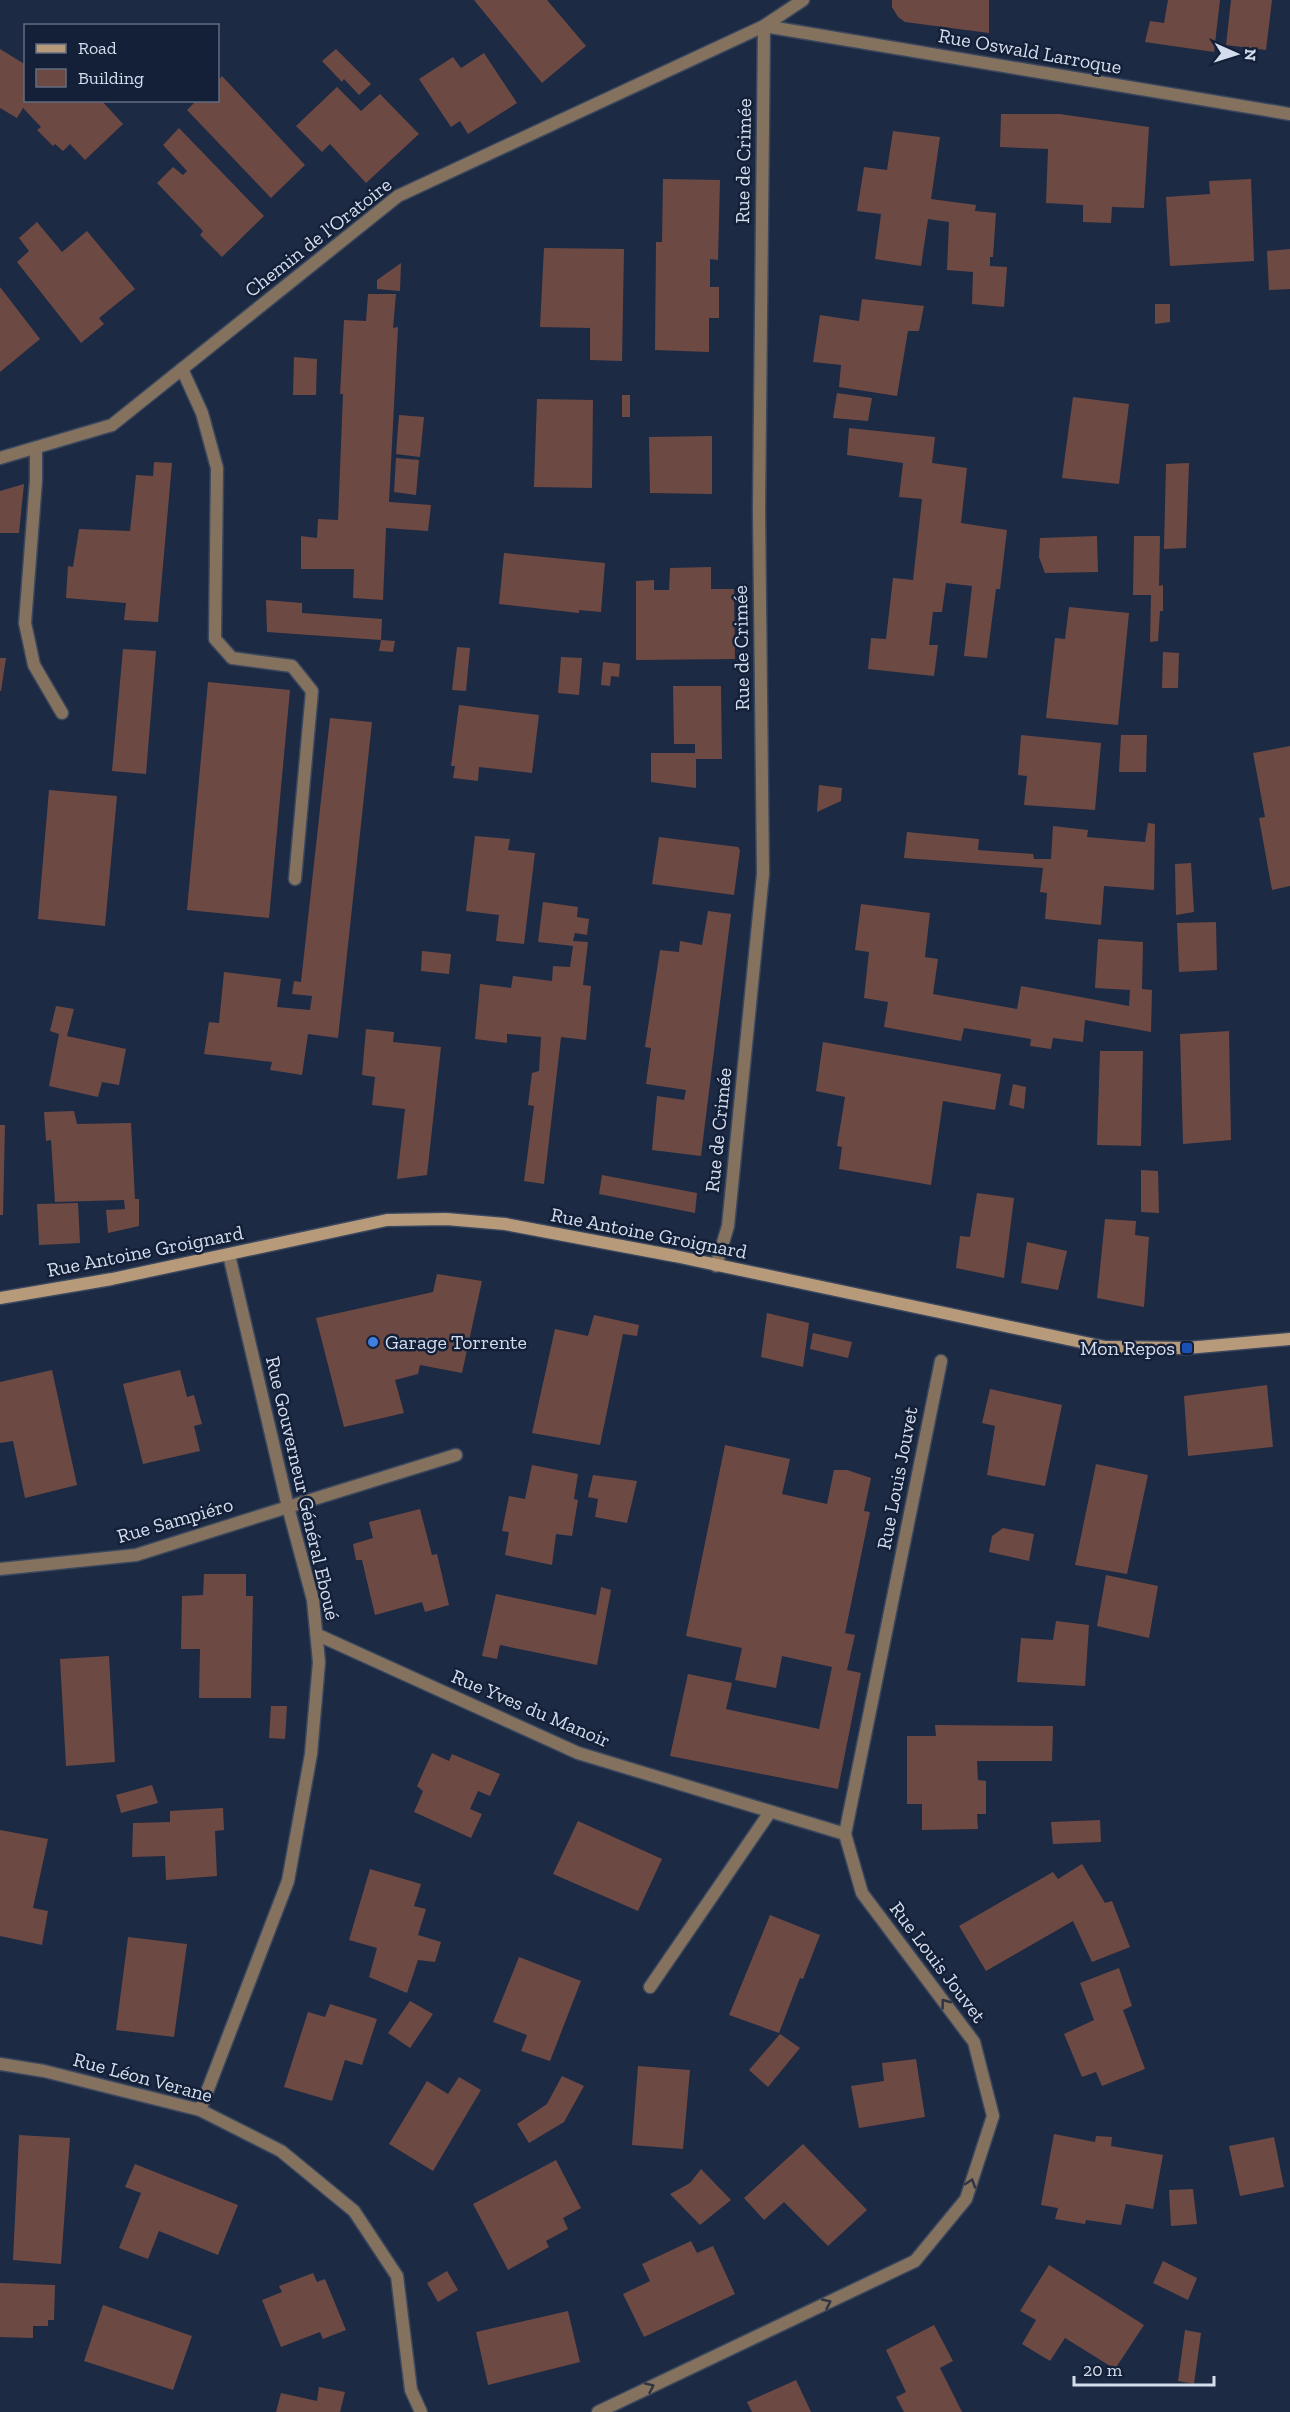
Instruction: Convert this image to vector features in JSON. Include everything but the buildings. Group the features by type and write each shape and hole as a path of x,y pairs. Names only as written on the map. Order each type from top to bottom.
{"main road":[{"name":"Rue Antoine Groignard","path":"0,1298 112,1279 387,1221 446,1218 505,1224 1105,1347 1187,1348 1290,1339"}],"street":[{"name":"Chemin de l'Oratoire","path":"0,458 112,425 398,196 764,26 803,0"},
{"name":"Rue Oswald Larroque","path":"764,26 1290,114"},
{"name":"Rue de Crimée","path":"716,1266 728,1227 763,874 759,510 764,26"},
{"path":"182,369 202,413 217,468 215,639 232,658 292,666 312,691 295,879"},
{"path":"36,447 36,480 25,623 34,665 62,713"},
{"name":"Rue Gouverneur Général Eboué","path":"200,2110 288,1881 310,1754 319,1662 313,1600 288,1507 229,1255"},
{"name":"Rue Louis Jouvet","path":"598,2412 915,2261 966,2199 993,2116 974,2042 862,1893 845,1834 941,1361"},
{"name":"Rue Sampiéro","path":"0,1569 136,1555 456,1455"},
{"name":"Rue Yves du Manoir","path":"318,1635 578,1753 845,1834"},
{"path":"650,1987 770,1812"},
{"name":"Rue Léon Verane","path":"0,2064 44,2071 200,2110 281,2151 354,2211 397,2276 411,2390 421,2412"}],"place":[{"name":"Garage Torrente","path":"373,1342"},
{"name":"Mon Repos","path":"1187,1348"}]}
